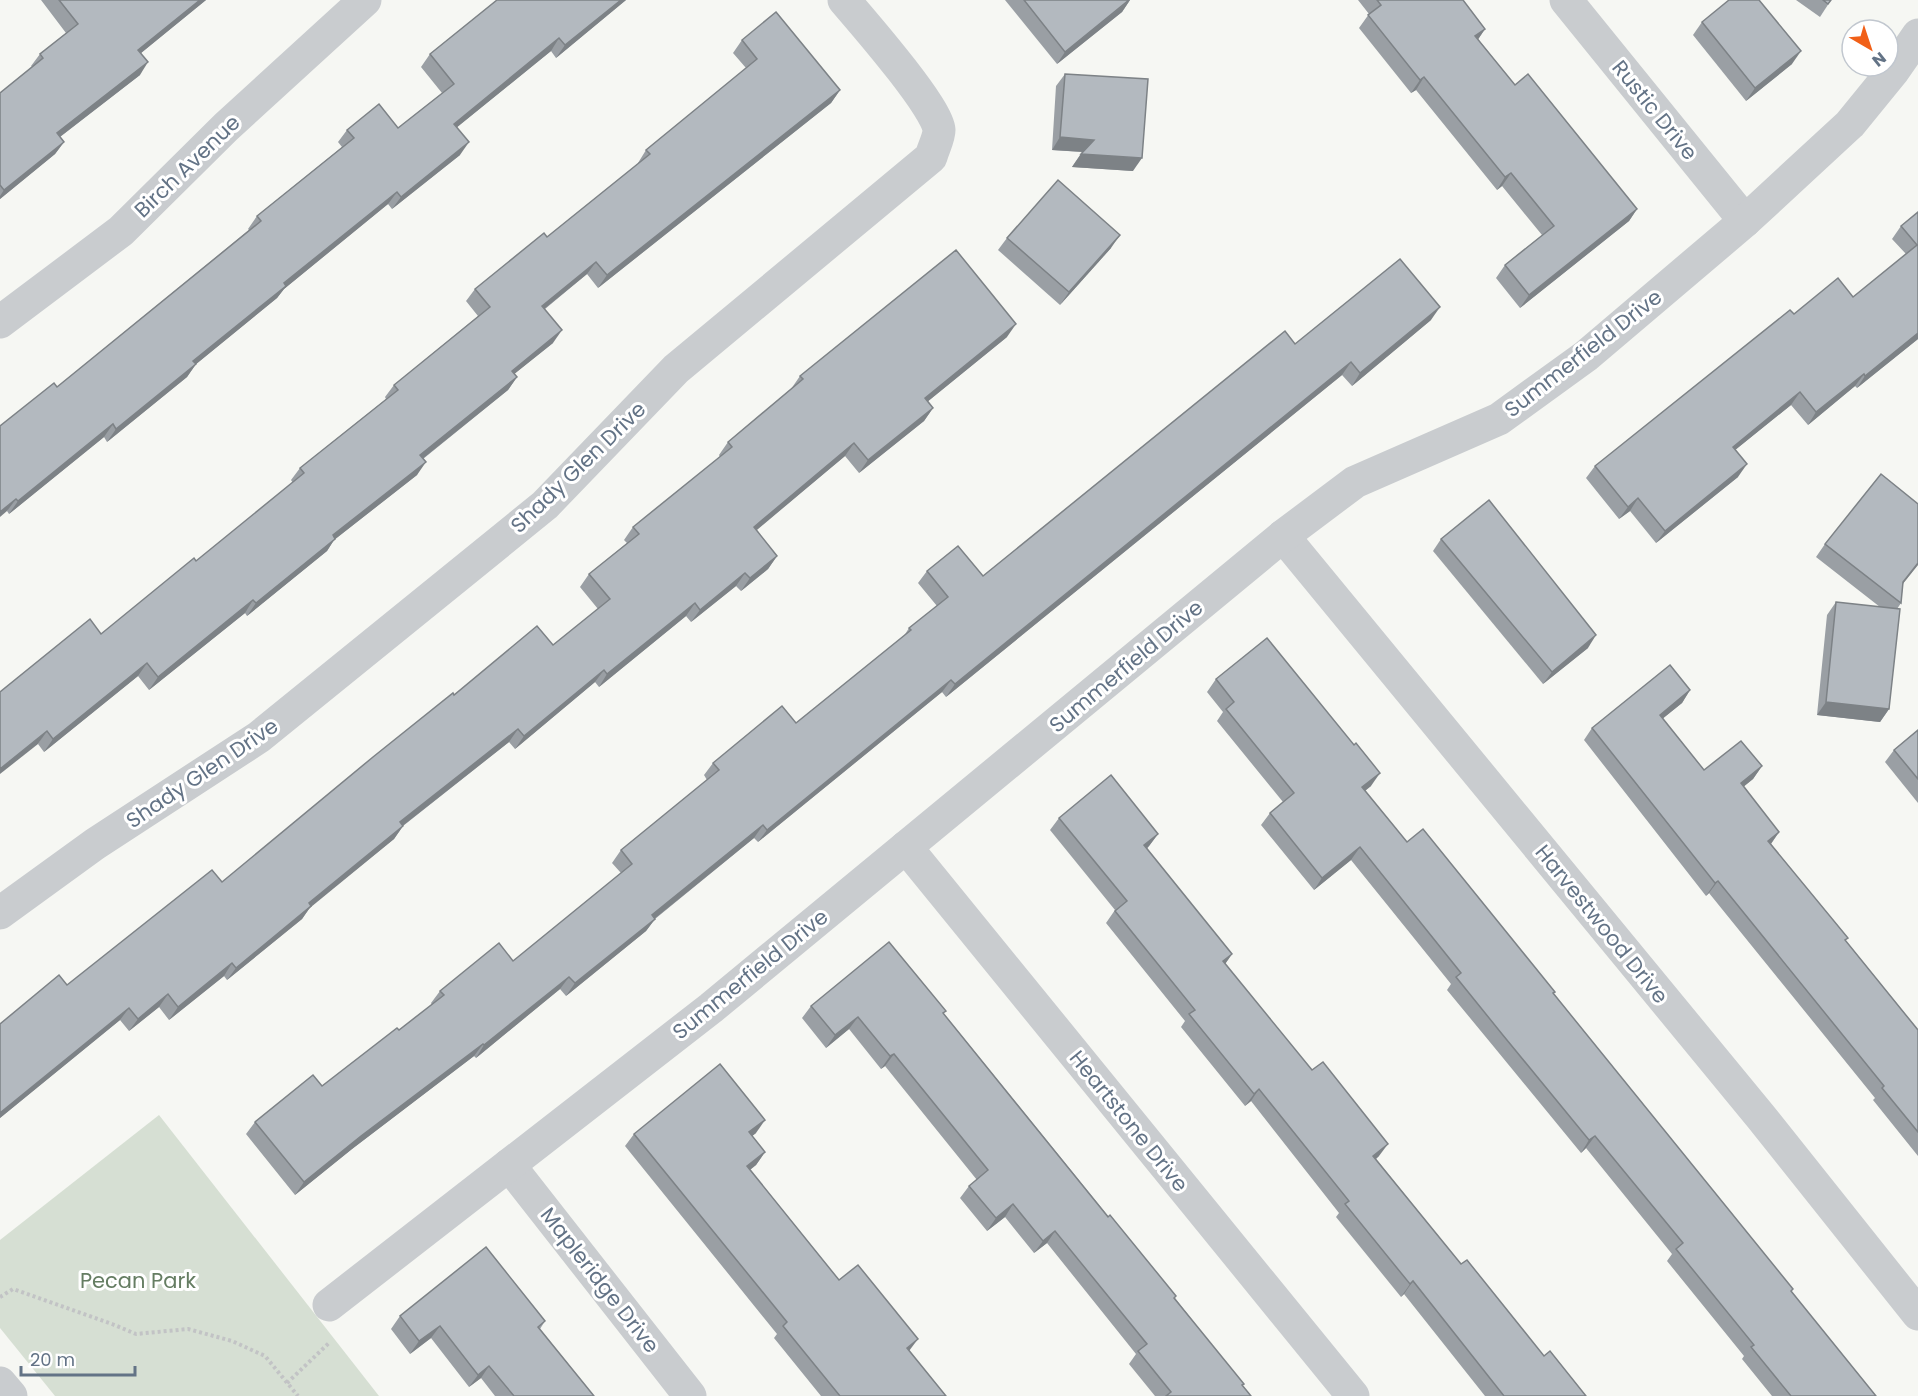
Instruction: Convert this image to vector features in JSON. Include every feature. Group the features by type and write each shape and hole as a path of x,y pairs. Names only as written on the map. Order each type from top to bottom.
{"street":[{"name":"Birch Avenue","path":"0,322 121,231 226,127 365,0"},
{"name":"Shady Glen Drive","path":"0,913 95,844 259,737 545,505 676,369 931,156 939,131 934,114 885,49 844,0"},
{"name":"Rustic Drive","path":"1566,0 1745,221"},
{"name":"Summerfield Drive","path":"329,1305 711,1008 1283,536 1354,482 1499,419 1586,356 1745,221 1850,124 1894,70 1918,35"},
{"name":"Harvestwood Drive","path":"1283,536 1761,1117 1918,1314"},
{"name":"Heartstone Drive","path":"906,847 1353,1396"},
{"name":"Mapleridge Drive","path":"510,1165 690,1396"},
{"path":"0,1383 11,1396"}],"path":[{"path":"0,1297 13,1289 136,1334 188,1329 232,1341 265,1356 298,1396"},
{"path":"287,1383 348,1324 329,1305"}],"green space":[{"name":"Pecan Park","path":"159,1115 379,1396 55,1396 0,1328 0,1240"}],"building":[{"path":"59,0 200,0 138,50 148,62 57,133 64,142 4,190 0,185 0,93 43,58 40,54 78,24"},
{"path":"497,0 621,0 565,45 559,38 454,124 469,142 401,197 397,192 284,283 286,286 193,361 196,364 116,429 113,424 18,501 16,499 0,512 0,426 54,383 57,387 261,221 257,216 354,138 347,130 379,104 398,128 454,84 430,54"},
{"path":"1024,0 1129,0 1065,52"},
{"path":"1377,0 1463,0 1485,29 1475,36 1515,85 1528,74 1637,209 1529,295 1505,265 1554,226 1511,173 1505,177 1424,77 1420,80 1368,15 1381,5"},
{"path":"1729,0 1759,0 1801,51 1755,88 1702,22"},
{"path":"776,12 840,90 607,275 596,262 542,306 562,330 512,371 517,377 420,455 426,462 333,535 335,539 256,603 253,600 158,677 147,663 53,739 47,731 0,769 0,692 90,619 101,634 194,558 196,561 304,473 300,468 398,390 394,385 490,307 475,289 544,233 547,237 650,154 646,150 757,59 742,40"},
{"path":"1065,74 1148,79 1142,158 1081,154 1094,140 1060,137"},
{"path":"1058,180 1120,235 1069,292 1007,238"},
{"path":"1918,212 1918,333 1816,412 1800,392 1733,447 1747,464 1665,531 1638,498 1628,507 1595,466 1790,310 1794,314 1838,278 1853,297 1917,245 1901,226"},
{"path":"956,250 1016,324 925,398 933,408 868,460 854,443 754,527 777,556 750,578 745,573 700,610 695,603 607,674 604,670 524,736 518,729 400,822 403,826 309,903 311,906 236,968 232,963 178,1007 168,994 138,1019 129,1008 0,1113 0,1024 59,975 67,985 212,870 222,882 537,626 553,645 610,599 589,574 639,534 633,527 732,447 728,442 803,379 800,376"},
{"path":"1400,259 1440,307 1360,373 1351,362 955,684 951,680 767,830 763,825 652,915 655,919 575,983 569,977 304,1182 255,1122 313,1075 322,1086 397,1028 399,1030 444,995 440,991 499,943 513,961 632,864 621,850 719,770 713,763 782,706 796,723 948,597 927,571 958,546 983,576 1285,331 1295,344"},
{"path":"1881,474 1918,504 1918,563 1903,582 1901,603 1825,544"},
{"path":"1489,500 1596,635 1552,672 1441,539"},
{"path":"1836,602 1900,609 1889,709 1826,702"},
{"path":"1267,638 1354,745 1356,743 1380,773 1362,787 1407,842 1423,829 1793,1289 1791,1291 1876,1396 1791,1396 1751,1347 1754,1345 1676,1249 1683,1243 1595,1136 1589,1140 1502,1034 1456,977 1461,973 1360,847 1322,878 1270,813 1294,793 1226,709 1234,702 1216,679"},
{"path":"1670,665 1690,690 1660,715 1704,770 1741,741 1762,766 1741,783 1779,832 1768,841 1848,938 1845,940 1918,1030 1918,1132 1882,1088 1884,1086 1718,881 1715,883 1592,728"},
{"path":"1918,730 1918,779 1894,750"},
{"path":"1111,775 1158,834 1144,845 1232,954 1223,961 1312,1070 1323,1062 1388,1144 1373,1156 1461,1264 1467,1260 1544,1356 1550,1351 1586,1396 1504,1396 1413,1281 1410,1284 1345,1204 1349,1201 1259,1089 1254,1094 1189,1014 1195,1010 1115,911 1127,901 1059,818"},
{"path":"889,942 946,1011 943,1013 1108,1217 1110,1215 1176,1296 1174,1298 1244,1384 1242,1385 1251,1396 1166,1396 1171,1392 1138,1351 1147,1344 1055,1231 1043,1241 1013,1204 996,1218 969,1186 988,1170 894,1054 890,1056 858,1017 835,1035 811,1006"},
{"path":"720,1064 765,1120 749,1132 765,1152 747,1166 839,1280 858,1265 918,1339 907,1348 946,1396 840,1396 783,1326 787,1322 634,1134"},
{"path":"486,1247 545,1321 538,1327 594,1396 514,1396 489,1366 478,1375 440,1326 419,1341 400,1316"}]}
